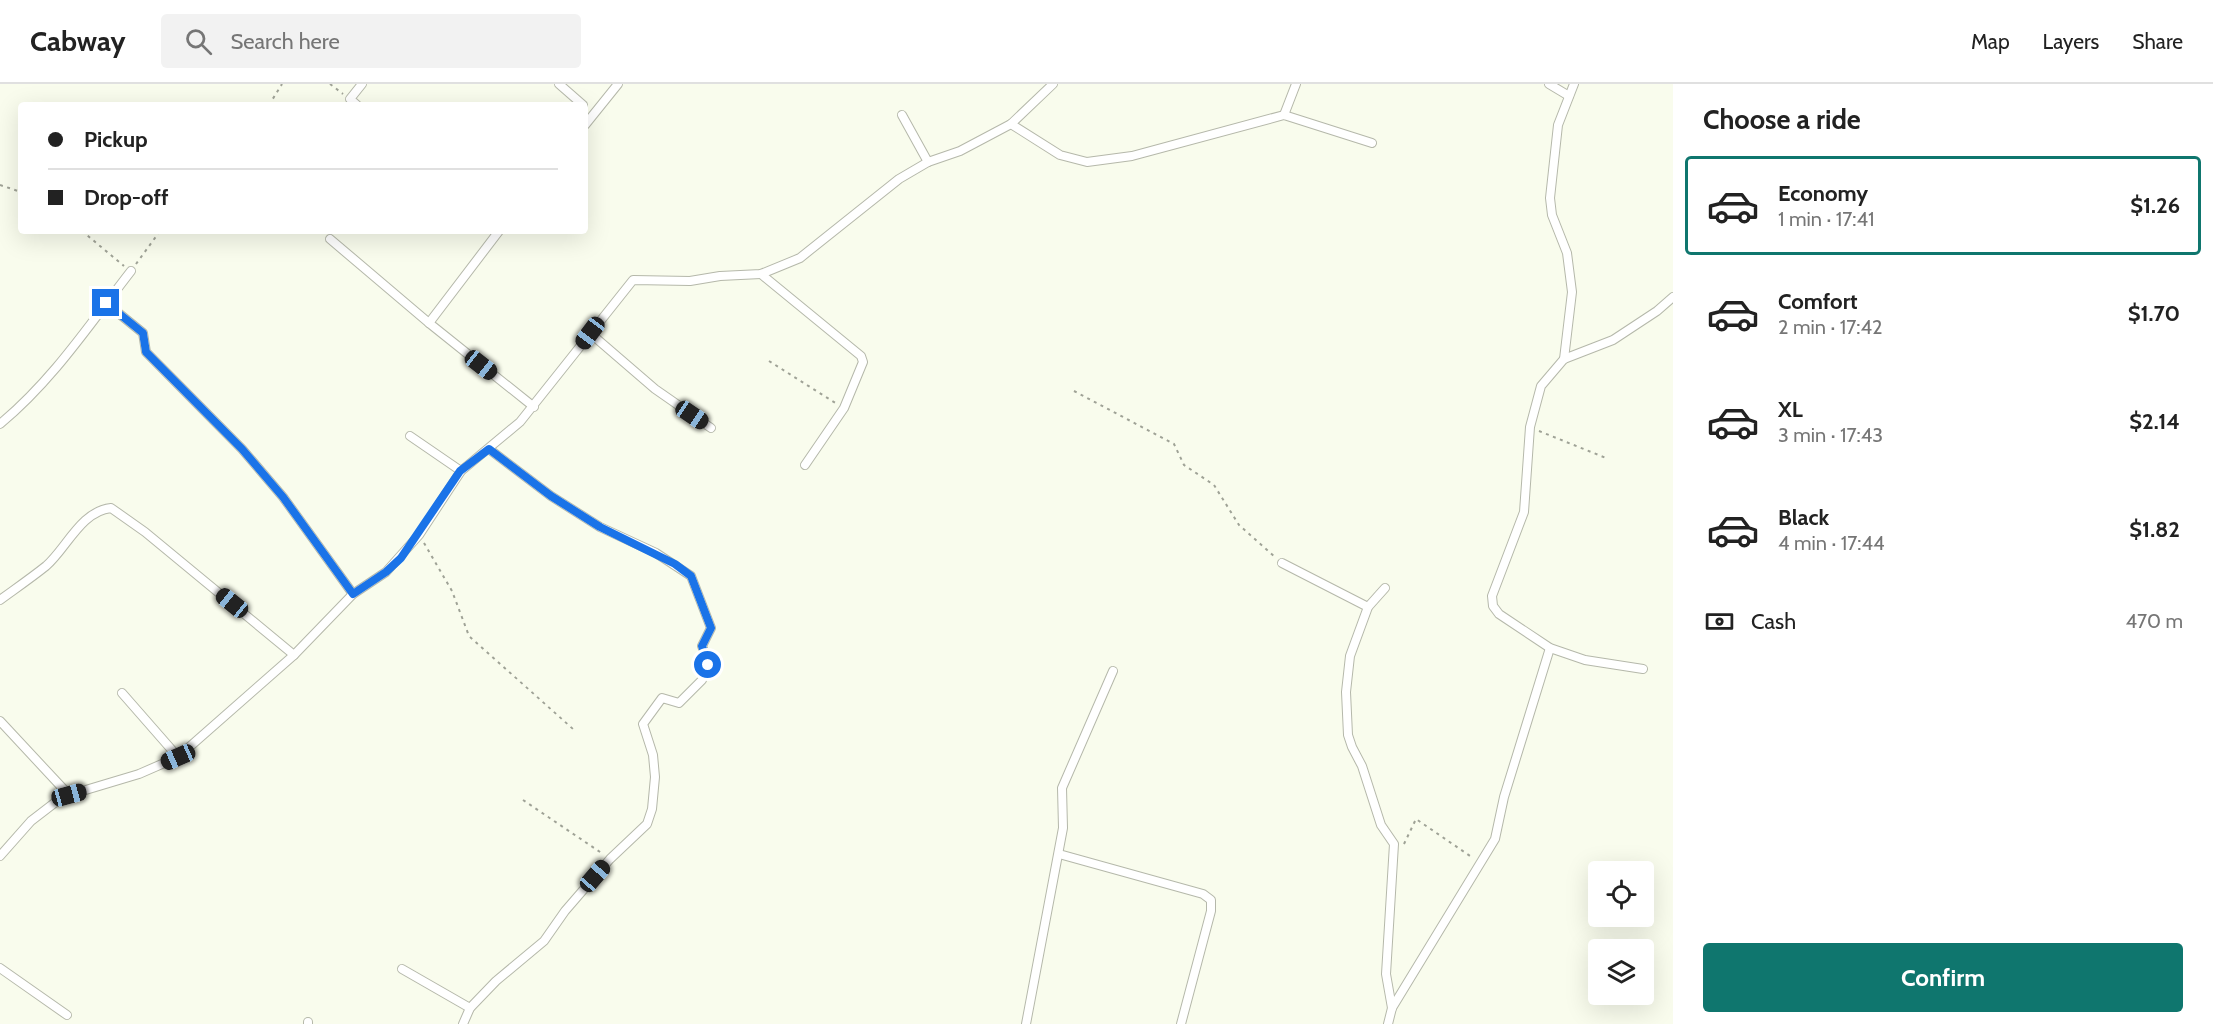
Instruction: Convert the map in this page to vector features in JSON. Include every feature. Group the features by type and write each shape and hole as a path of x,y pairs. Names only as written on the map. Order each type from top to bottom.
{"lane":[{"path":"354,102 350,99 362,84"},
{"path":"559,84 579,102"},
{"path":"588,120 618,84"},
{"path":"0,856 31,821 69,795 139,774 178,757 294,655 353,594 386,572 419,535 460,471 508,434 534,407 626,286 637,279 690,281 720,276 761,274 800,258 899,179 928,162 960,152 1011,124 1053,84"},
{"path":"1284,115 1296,84"},
{"path":"1549,84 1569,96"},
{"path":"1564,359 1572,292 1567,253 1552,215 1550,198 1554,145 1574,84"},
{"path":"588,110 593,114"},
{"path":"902,115 928,162"},
{"path":"1011,124 1060,155 1087,162 1132,156 1284,115 1372,143"},
{"path":"429,323 496,234"},
{"path":"330,239 429,323 534,407"},
{"path":"0,424 33,394 64,360 131,271"},
{"path":"761,274 861,356 861,370 844,408 805,465"},
{"path":"1643,669 1586,660 1550,648 1499,614 1492,603 1492,596 1524,512 1530,427 1541,386 1564,359 1613,340 1657,311 1673,297"},
{"path":"106,303 143,333 146,352 242,449 276,489 353,594"},
{"path":"590,333 655,389 711,428"},
{"path":"410,436 460,471"},
{"path":"463,1024 470,1008 496,981 544,941 565,911 610,859 643,829 652,809 655,777 653,755 643,724 662,698 680,703 702,680 708,661 702,646 710,631 710,625 691,576 666,559 600,527 551,496 489,449"},
{"path":"0,600 47,565 80,527 111,507 145,532 294,655"},
{"path":"1282,563 1368,607"},
{"path":"1385,588 1368,607 1346,673 1347,714 1352,747 1362,766 1381,825 1394,844 1386,974 1392,1008"},
{"path":"1388,1024 1392,1008 1482,864 1499,828 1504,797 1550,648"},
{"path":"1026,1024 1064,828 1062,788 1113,671"},
{"path":"122,693 178,757"},
{"path":"0,721 69,795"},
{"path":"1059,854 1203,894 1211,900 1211,911 1181,1024"},
{"path":"0,968 67,1015"},
{"path":"402,969 470,1008"}],"path":[{"path":"271,102 282,84"},
{"path":"330,84 350,99"},
{"path":"0,185 18,191"},
{"path":"86,234 131,271 158,234"},
{"path":"769,361 844,408"},
{"path":"1074,391 1174,444 1184,465 1214,485 1239,525 1282,563"},
{"path":"1530,427 1606,458"},
{"path":"419,535 452,591 469,636 573,729"},
{"path":"523,800 610,859"},
{"path":"1403,845 1416,819 1482,864"}],"route":[{"path":"106,303 143,333 145,351 242,449 283,497 353,594 386,572 401,558 419,535 460,471 489,449 551,496 600,527 656,553 691,576 696,583 711,628 702,646 708,658 708,665"}]}
